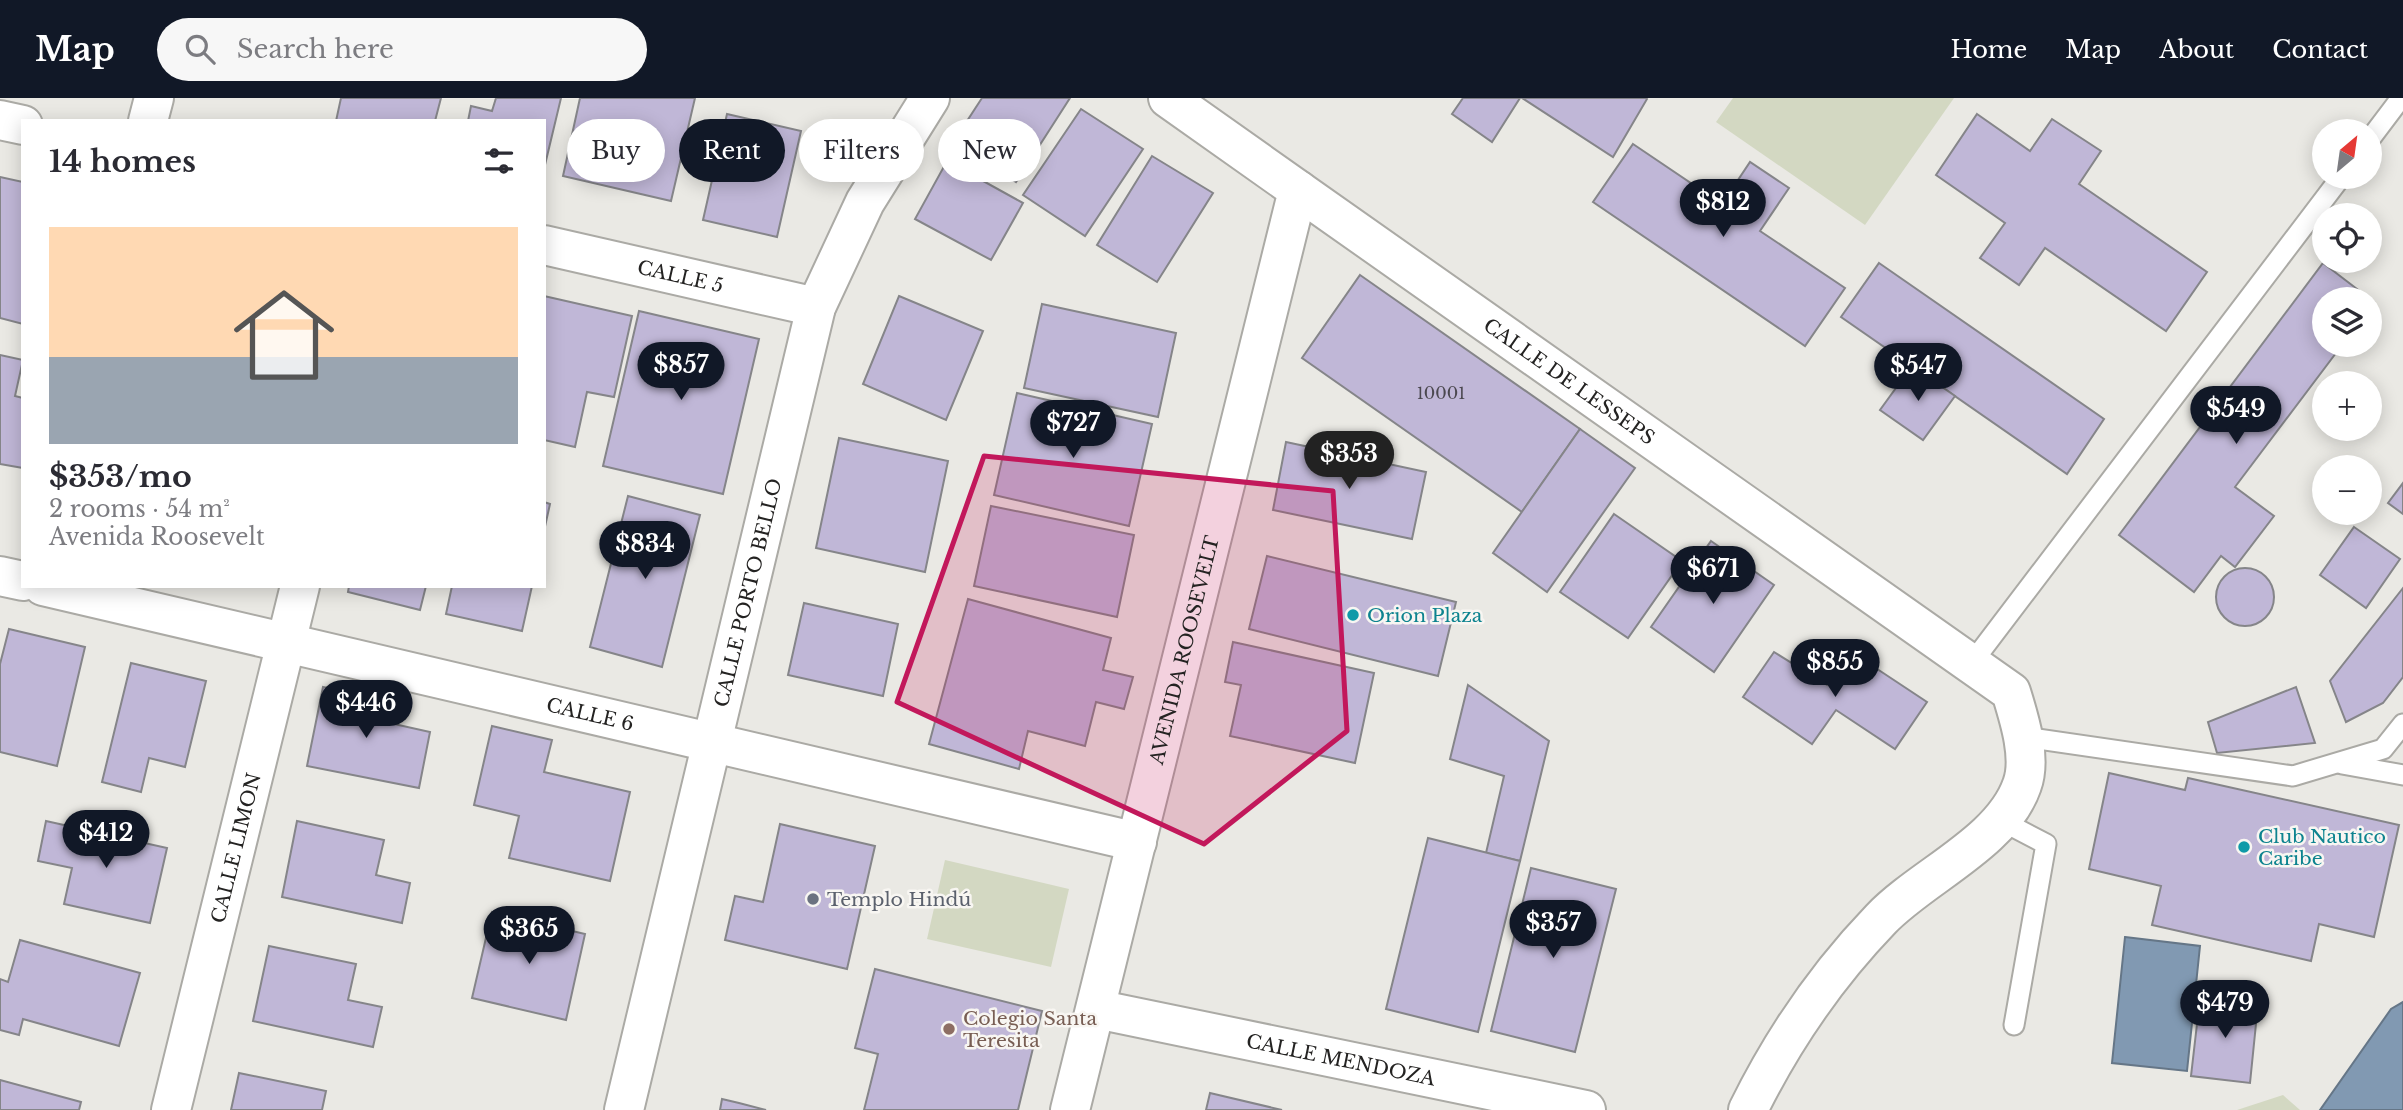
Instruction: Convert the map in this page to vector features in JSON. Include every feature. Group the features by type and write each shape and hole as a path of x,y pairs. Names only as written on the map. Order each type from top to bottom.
{"street":[{"path":"149,119 154,98"},
{"name":"CALLE PORTO BELLO","path":"624,1110 816,307 865,202 930,98"},
{"name":"CALLE DE LESSEPS","path":"1168,98 2011,692 2024,737 2023,784 2002,821"},
{"path":"0,120 21,125"},
{"name":"AVENIDA ROOSEVELT","path":"1070,1110 1298,190"},
{"name":"CALLE 5","path":"546,245 816,307"},
{"path":"0,576 21,581"},
{"name":"CALLE 6","path":"52,588 1137,842"},
{"name":"CALLE LIMON","path":"171,1110 300,588"},
{"path":"1748,1110 1774,1058 1816,993 1882,917 2002,821"},
{"name":"CALLE MENDOZA","path":"1096,1009 1586,1110"}],"lane":[{"path":"2382,123 2401,98"},
{"path":"1971,664 2332,189"},
{"path":"2024,737 2293,776 2383,749 2403,723"},
{"path":"2337,763 2403,775"},
{"path":"2002,821 2046,844 2014,1026"}],"highlighted area":[{"path":"984,456 1333,491 1347,731 1204,844 897,702"}],"green space":[{"path":"1733,98 1954,98 1865,225 1716,122"},
{"path":"945,860 1069,889 1051,967 927,939"},
{"path":"2283,1095 2300,1110 2237,1110"}],"water":[{"path":"2125,937 2200,946 2187,1071 2112,1063"},
{"path":"2403,1002 2403,1110 2320,1110 2391,1009"}],"building":[{"path":"341,98 441,98 436,119 336,119"},
{"path":"496,98 561,98 546,161 546,119 468,119 471,106 492,111"},
{"path":"580,98 695,98 690,119 679,119 679,167 671,201 589,182 665,182 665,119 575,119"},
{"path":"982,98 1070,98 1041,143 1041,119 968,119"},
{"path":"1463,98 1520,98 1492,142 1452,114"},
{"path":"1522,98 1646,98 1647,99 1613,157"},
{"path":"1081,109 1143,149 1085,236 1023,195 1032,182 1041,182 1041,168"},
{"path":"727,114 749,119 726,119"},
{"path":"1977,114 2030,151 2052,119 2101,151 2079,184 2207,272 2166,331 2045,248 2019,285 1980,258 2005,223 1936,175"},
{"path":"785,127 799,131 777,237 703,220 712,182 785,182"},
{"path":"1633,144 1722,204 1750,162 1789,188 1760,231 1845,288 1805,346 1593,202"},
{"path":"1152,156 1213,193 1157,282 1097,245"},
{"path":"567,158 567,177 563,176"},
{"path":"0,177 21,182 21,323 0,318"},
{"path":"938,177 938,182 985,182 1023,203 991,260 915,219"},
{"path":"1879,263 2104,419 2067,474 1841,317"},
{"path":"2316,273 2336,273 2354,287 2312,287 2312,357 2333,357 2322,371 2312,371 2312,385 2235,487 2274,516 2235,567 2221,556 2194,592 2119,535"},
{"path":"1360,275 1580,429 1522,512 1302,358"},
{"path":"546,296 632,316 614,397 587,392 575,447 546,440"},
{"path":"899,296 983,331 946,420 863,384"},
{"path":"1042,304 1176,333 1158,417 1024,388"},
{"path":"639,311 759,339 723,494 603,466"},
{"path":"0,355 21,360 15,396 21,398 21,468 0,464"},
{"path":"1912,366 1955,396 1923,440 1880,410"},
{"path":"1017,393 1152,424 1129,526 994,495"},
{"path":"1580,429 1635,468 1547,592 1493,553"},
{"path":"839,438 948,461 925,572 816,548"},
{"path":"1286,442 1426,472 1412,539 1273,510"},
{"path":"2403,483 2403,514 2388,503"},
{"path":"628,496 700,515 662,667 590,647"},
{"path":"546,503 550,504 546,522"},
{"path":"991,506 1134,535 1117,617 974,586"},
{"path":"1614,514 1682,561 1628,638 1560,592"},
{"path":"2354,527 2400,559 2366,608 2320,575"},
{"path":"1711,541 1774,585 1714,672 1651,627"},
{"name":"Orion Plaza","path":"1267,556 1456,602 1438,676 1249,629"},
{"path":"2239,568 2251,568 2266,576 2274,591 2274,603 2266,618 2251,626 2239,626 2224,618 2216,603 2216,591 2224,576"},
{"path":"349,588 426,588 420,610 348,592"},
{"path":"452,588 532,588 522,631 446,614"},
{"path":"2403,588 2403,677 2383,703 2346,722 2330,681"},
{"path":"968,599 1111,638 1103,670 1133,677 1124,709 1096,702 1085,746 1028,731 1019,769 929,744"},
{"path":"804,603 898,624 883,696 788,675"},
{"path":"9,629 85,647 57,766 0,752 0,664"},
{"path":"1233,642 1374,673 1355,763 1230,736 1241,685 1225,682"},
{"path":"1850,651 1927,702 1895,749 1836,710 1812,744 1743,697 1774,652 1827,685"},
{"path":"131,663 206,681 185,767 149,758 141,792 102,782"},
{"path":"1468,685 1549,741 1520,861 1486,853 1504,776 1450,759"},
{"path":"323,687 389,700 385,722 430,732 419,788 307,766"},
{"path":"2296,687 2315,743 2217,753 2208,722"},
{"path":"492,726 552,740 544,772 630,792 610,881 509,858 519,816 474,805"},
{"name":"Club Nautico Caribe","path":"2109,773 2185,790 2188,778 2399,825 2374,937 2319,924 2311,961 2152,925 2161,886 2089,869"},
{"path":"46,821 167,848 150,923 64,904 72,868 38,861"},
{"path":"297,821 384,840 376,875 410,883 402,923 282,897"},
{"name":"Templo Hindú","path":"780,824 875,846 847,969 725,940 735,896 763,902"},
{"path":"1428,838 1520,861 1478,1032 1386,1009"},
{"path":"1531,868 1616,889 1575,1052 1491,1031"},
{"path":"492,912 585,934 566,1020 472,998"},
{"path":"20,940 140,973 119,1046 23,1019 19,1035 0,1030 0,979 8,982"},
{"path":"269,946 356,964 348,1000 382,1007 373,1047 253,1021"},
{"name":"Colegio Santa Teresita","path":"875,969 1042,1011 1018,1110 864,1110 878,1054 855,1048"},
{"path":"2200,998 2258,1004 2250,1083 2191,1076"},
{"path":"239,1073 326,1091 322,1110 231,1110"},
{"path":"0,1080 81,1102 79,1110 0,1110"},
{"path":"1210,1093 1282,1110 1206,1110"},
{"path":"722,1099 739,1103 766,1110 720,1110"}],"place":[{"name":"Orion Plaza","path":"1353,615"},
{"name":"Club Nautico Caribe","path":"2244,847"},
{"name":"Templo Hindú","path":"813,899"},
{"name":"Colegio Santa Teresita","path":"949,1029"}]}
